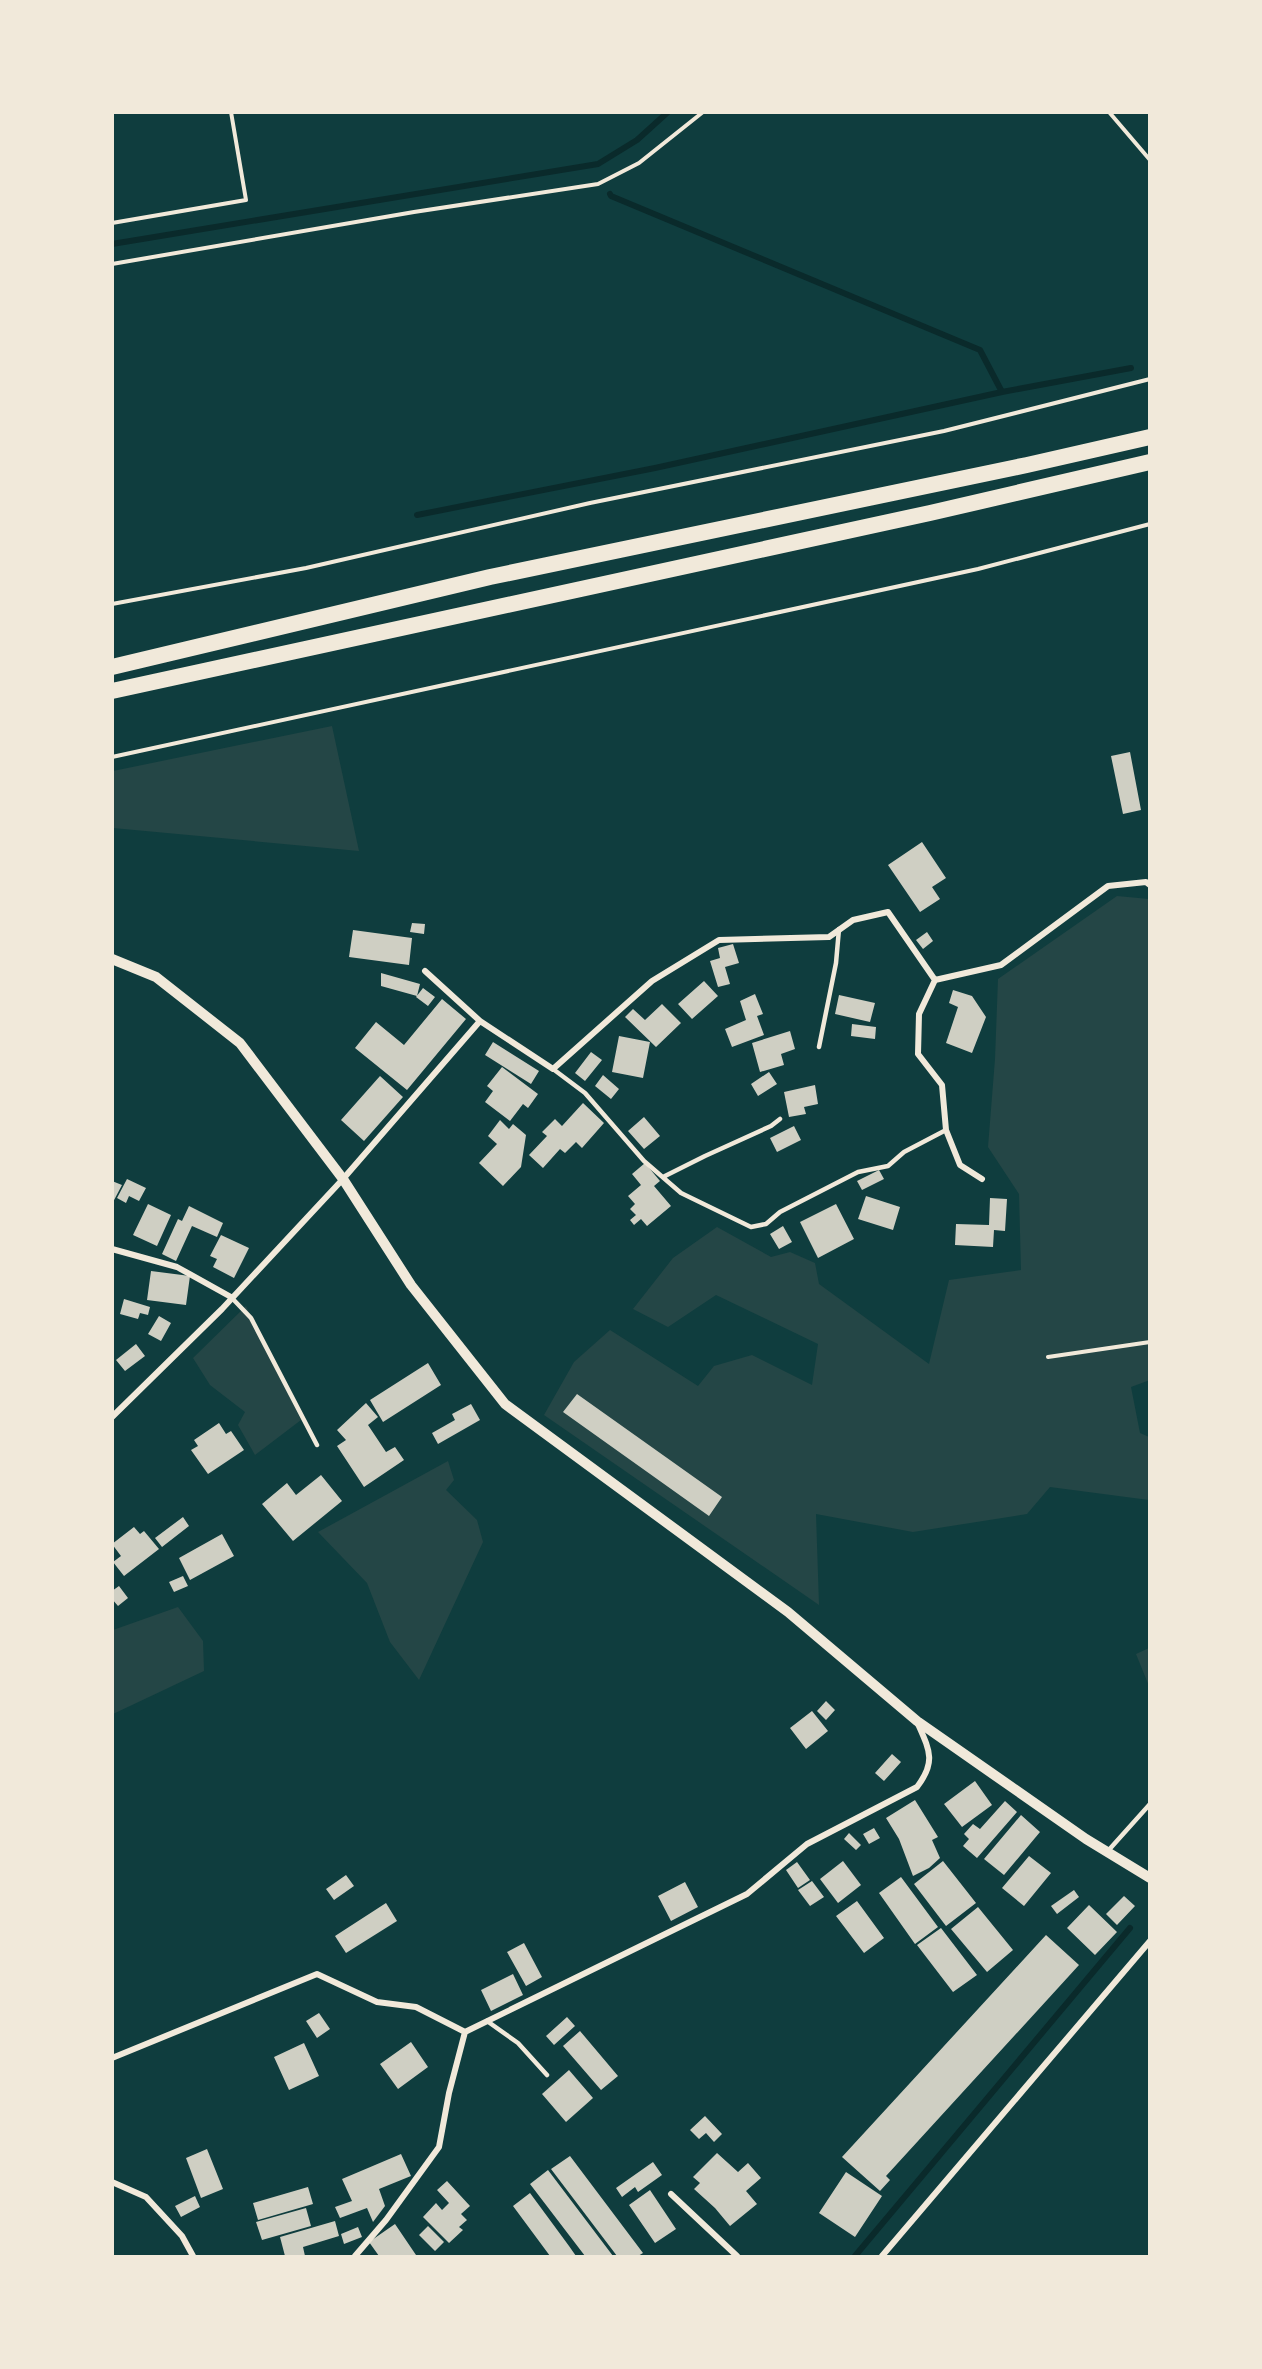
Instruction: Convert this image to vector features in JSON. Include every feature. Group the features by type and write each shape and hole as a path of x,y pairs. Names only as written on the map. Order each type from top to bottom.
{"highway":[{"path":"112,667 490,577 1027,465 1149,437"},
{"path":"112,691 919,515 1149,462"}],"street":[{"path":"935,980 1001,965 1108,886 1146,882 1149,885"},
{"path":"424,971 480,1021 553,1069 652,981 719,940 829,937 853,920 888,912 935,980"},
{"path":"112,958 156,977 240,1043 343,1179 411,1285 505,1404 788,1612 916,1721 1107,1852 1149,1878"},
{"path":"935,980 919,1014 918,1054 942,1085 946,1130 960,1165 982,1179"},
{"path":"112,1417 231,1297 343,1179 480,1021"},
{"path":"112,1249 177,1268 231,1297"},
{"path":"355,2256 386,2220 439,2147 449,2093 465,2032 747,1894 807,1844 917,1787 928,1773 930,1751 916,1721"},
{"path":"882,2256 1149,1941"},
{"path":"112,2058 317,1974 377,2002 416,2007 465,2032"},
{"path":"113,2183 146,2197 182,2236 193,2256"},
{"path":"671,2194 737,2256"}],"lane":[{"path":"819,1047 836,963 839,929"},
{"path":"553,1069 585,1093 644,1161 681,1192 751,1227 766,1224 780,1212 858,1172 888,1166 904,1152 946,1130"},
{"path":"663,1177 771,1126 780,1119"},
{"path":"231,1297 251,1318 316,1445"},
{"path":"1107,1852 1149,1804"},
{"path":"487,2021 518,2043 548,2075"}],"path":[{"path":"112,223 246,200 231,112"},
{"path":"112,264 414,212 598,184 639,163 703,112"},
{"path":"1108,112 1149,160"},
{"path":"112,604 306,568 590,503 944,431 1149,379"},
{"path":"112,757 978,569 1149,524"},
{"path":"1048,1357 1149,1342"}],"shaded area":[{"path":"332,726 359,851 113,828 113,771"},
{"path":"1117,896 1149,899 1150,1380 1131,1387 1140,1433 1149,1437 1149,1500 1050,1487 1027,1514 913,1532 816,1514 819,1605 544,1415 574,1362 610,1330 698,1386 714,1366 752,1355 812,1385 818,1344 716,1295 668,1327 633,1309 673,1258 717,1227 771,1257 790,1252 815,1263 819,1284 929,1364 949,1280 1021,1270 1019,1194 988,1147 998,979"},
{"path":"246,1306 301,1420 255,1455 238,1425 245,1412 210,1385 193,1358"},
{"path":"448,1461 454,1480 446,1490 477,1520 483,1542 419,1680 390,1642 367,1583 318,1532"},
{"path":"178,1607 203,1641 204,1671 113,1714 113,1630"},
{"path":"1149,1648 1149,1686 1136,1654"}],"building":[{"path":"1130,752 1141,810 1123,814 1111,756"},
{"path":"922,842 946,878 932,887 940,899 920,912 888,865"},
{"path":"412,923 425,924 424,934 410,932"},
{"path":"353,930 412,938 409,965 349,957"},
{"path":"927,932 933,941 923,949 916,940"},
{"path":"733,944 739,963 725,967 730,984 718,987 710,961 720,958 718,948"},
{"path":"381,973 420,984 417,996 381,986"},
{"path":"704,981 718,996 692,1019 678,1004"},
{"path":"423,988 435,997 428,1006 416,997"},
{"path":"953,990 972,996 986,1017 972,1053 946,1043 958,1007 949,1003"},
{"path":"755,994 763,1014 757,1016 764,1035 732,1047 725,1029 746,1020 740,1001"},
{"path":"839,995 875,1003 870,1022 835,1014"},
{"path":"442,999 466,1019 407,1090 355,1048 376,1022 404,1045"},
{"path":"662,1004 681,1023 656,1047 625,1017 633,1009 645,1020"},
{"path":"852,1024 876,1027 875,1039 851,1036"},
{"path":"790,1031 795,1049 781,1054 784,1065 760,1072 752,1043"},
{"path":"619,1036 650,1042 643,1078 612,1072"},
{"path":"493,1042 539,1071 531,1084 485,1055"},
{"path":"591,1052 602,1060 585,1081 575,1073"},
{"path":"502,1067 538,1094 528,1108 523,1104 510,1121 485,1102 493,1091 487,1086"},
{"path":"769,1072 777,1084 758,1096 751,1084"},
{"path":"603,1075 619,1089 611,1099 595,1086"},
{"path":"380,1076 403,1097 364,1141 341,1120"},
{"path":"815,1085 818,1104 804,1107 806,1114 789,1117 784,1092"},
{"path":"583,1103 604,1123 582,1148 576,1142 565,1153 560,1149 543,1168 529,1155 547,1136 542,1132 555,1119 562,1126"},
{"path":"644,1117 660,1136 644,1149 628,1131"},
{"path":"500,1120 509,1129 513,1124 526,1135 521,1167 503,1186 479,1163 497,1144 488,1136"},
{"path":"794,1126 801,1140 777,1152 770,1138"},
{"path":"645,1163 660,1181 654,1186 671,1206 647,1226 641,1219 634,1225 630,1220 636,1215 630,1209 635,1204 628,1196 641,1185 632,1174"},
{"path":"879,1170 884,1179 862,1190 857,1181"},
{"path":"127,1179 146,1188 139,1201 129,1196 126,1203 117,1198"},
{"path":"112,1181 122,1185 112,1204"},
{"path":"866,1196 900,1207 893,1230 858,1219"},
{"path":"990,1198 1007,1199 1005,1231 994,1230 993,1247 955,1245 956,1224 989,1225"},
{"path":"148,1204 171,1215 157,1246 133,1235"},
{"path":"836,1204 854,1239 818,1258 800,1222"},
{"path":"189,1206 223,1223 217,1237 192,1226 176,1261 162,1254 178,1219 182,1221"},
{"path":"783,1226 792,1242 779,1249 770,1234"},
{"path":"221,1235 249,1248 234,1278 213,1267 217,1259 210,1256"},
{"path":"151,1271 190,1276 186,1305 147,1300"},
{"path":"124,1299 150,1307 148,1315 140,1313 138,1319 120,1314"},
{"path":"159,1316 171,1323 161,1341 148,1334"},
{"path":"136,1344 145,1356 125,1371 116,1360"},
{"path":"428,1363 441,1385 383,1422 370,1400"},
{"path":"577,1394 722,1497 709,1516 563,1412"},
{"path":"366,1403 378,1417 368,1425 386,1452 395,1447 404,1460 364,1487 337,1446 346,1440 337,1430"},
{"path":"471,1404 480,1420 438,1444 432,1433 455,1420 452,1414"},
{"path":"219,1423 226,1434 231,1431 244,1450 208,1474 191,1450 198,1446 194,1440"},
{"path":"321,1475 342,1501 293,1541 262,1504 287,1483 296,1495"},
{"path":"183,1517 189,1526 162,1547 155,1538"},
{"path":"134,1527 140,1534 144,1531 159,1549 124,1576 113,1562 121,1556 112,1544"},
{"path":"222,1534 234,1556 190,1580 179,1558"},
{"path":"183,1576 188,1586 174,1592 169,1582"},
{"path":"119,1586 128,1598 118,1606 112,1599 112,1591"},
{"path":"826,1701 835,1710 826,1720 817,1711"},
{"path":"812,1711 828,1731 806,1749 790,1728"},
{"path":"892,1754 901,1762 884,1781 875,1773"},
{"path":"975,1781 992,1805 962,1827 944,1804"},
{"path":"915,1800 938,1837 932,1840 940,1858 929,1868 913,1876 899,1839 886,1818"},
{"path":"1005,1801 1017,1812 977,1858 963,1846 969,1839 964,1834 973,1824 980,1829"},
{"path":"1021,1815 1040,1832 1004,1875 984,1859"},
{"path":"874,1828 880,1838 869,1844 863,1834"},
{"path":"849,1833 861,1845 856,1850 844,1839"},
{"path":"1029,1856 1051,1873 1024,1906 1002,1888"},
{"path":"843,1861 861,1885 838,1903 820,1879"},
{"path":"943,1861 976,1903 946,1926 914,1884"},
{"path":"797,1862 810,1880 798,1888 786,1870"},
{"path":"346,1875 354,1886 334,1900 326,1889"},
{"path":"901,1877 938,1927 915,1944 879,1893"},
{"path":"812,1881 824,1897 810,1906 798,1890"},
{"path":"685,1882 698,1907 671,1921 658,1896"},
{"path":"1074,1890 1079,1897 1057,1914 1051,1906"},
{"path":"1124,1896 1135,1906 1117,1925 1106,1914"},
{"path":"857,1901 884,1938 864,1953 836,1916"},
{"path":"386,1903 397,1921 346,1953 335,1936"},
{"path":"1089,1905 1117,1932 1095,1955 1067,1928"},
{"path":"978,1907 1013,1950 987,1972 951,1929"},
{"path":"941,1928 977,1975 953,1992 917,1945"},
{"path":"1046,1935 1079,1965 886,2176 890,2180 880,2191 842,2157"},
{"path":"524,1943 542,1977 526,1986 507,1952"},
{"path":"513,1974 523,1995 491,2011 481,1990"},
{"path":"319,2013 330,2029 317,2038 306,2021"},
{"path":"567,2017 575,2026 554,2045 546,2036"},
{"path":"580,2031 618,2076 601,2090 563,2046"},
{"path":"411,2042 428,2067 398,2089 380,2064"},
{"path":"304,2043 319,2076 289,2090 274,2057"},
{"path":"569,2070 593,2098 566,2122 542,2094"},
{"path":"705,2116 722,2134 714,2142 706,2133 699,2139 690,2130"},
{"path":"207,2149 223,2189 201,2198 186,2158"},
{"path":"717,2153 738,2172 748,2163 761,2178 746,2191 757,2204 730,2226 715,2208 694,2189 700,2183 693,2177"},
{"path":"401,2154 411,2176 379,2189 385,2206 373,2222 367,2208 340,2218 335,2207 352,2201 342,2179"},
{"path":"570,2156 643,2253 638,2256 617,2256 551,2169"},
{"path":"653,2162 662,2175 638,2192 635,2187 622,2197 616,2188"},
{"path":"548,2170 613,2256 585,2256 530,2184"},
{"path":"846,2172 882,2196 855,2237 819,2213"},
{"path":"447,2181 470,2206 461,2214 467,2220 459,2227 463,2230 449,2243 423,2217 436,2203 442,2210 449,2203 437,2190"},
{"path":"308,2187 313,2204 258,2220 253,2203"},
{"path":"650,2190 676,2229 655,2243 629,2205"},
{"path":"530,2193 576,2256 550,2256 513,2206"},
{"path":"195,2196 200,2207 181,2217 175,2206"},
{"path":"306,2208 311,2226 262,2240 256,2222"},
{"path":"335,2221 339,2236 303,2247 305,2256 285,2256 280,2237"},
{"path":"395,2224 416,2255 379,2256 369,2242"},
{"path":"428,2226 444,2242 435,2251 419,2235"},
{"path":"358,2227 362,2237 344,2244 341,2234"}],"waterway":[{"path":"112,244 598,164 637,140 668,112"},
{"path":"610,194 980,350 1002,392 1131,368"},
{"path":"417,515 655,468 1002,392"},
{"path":"855,2256 1130,1928"}]}
